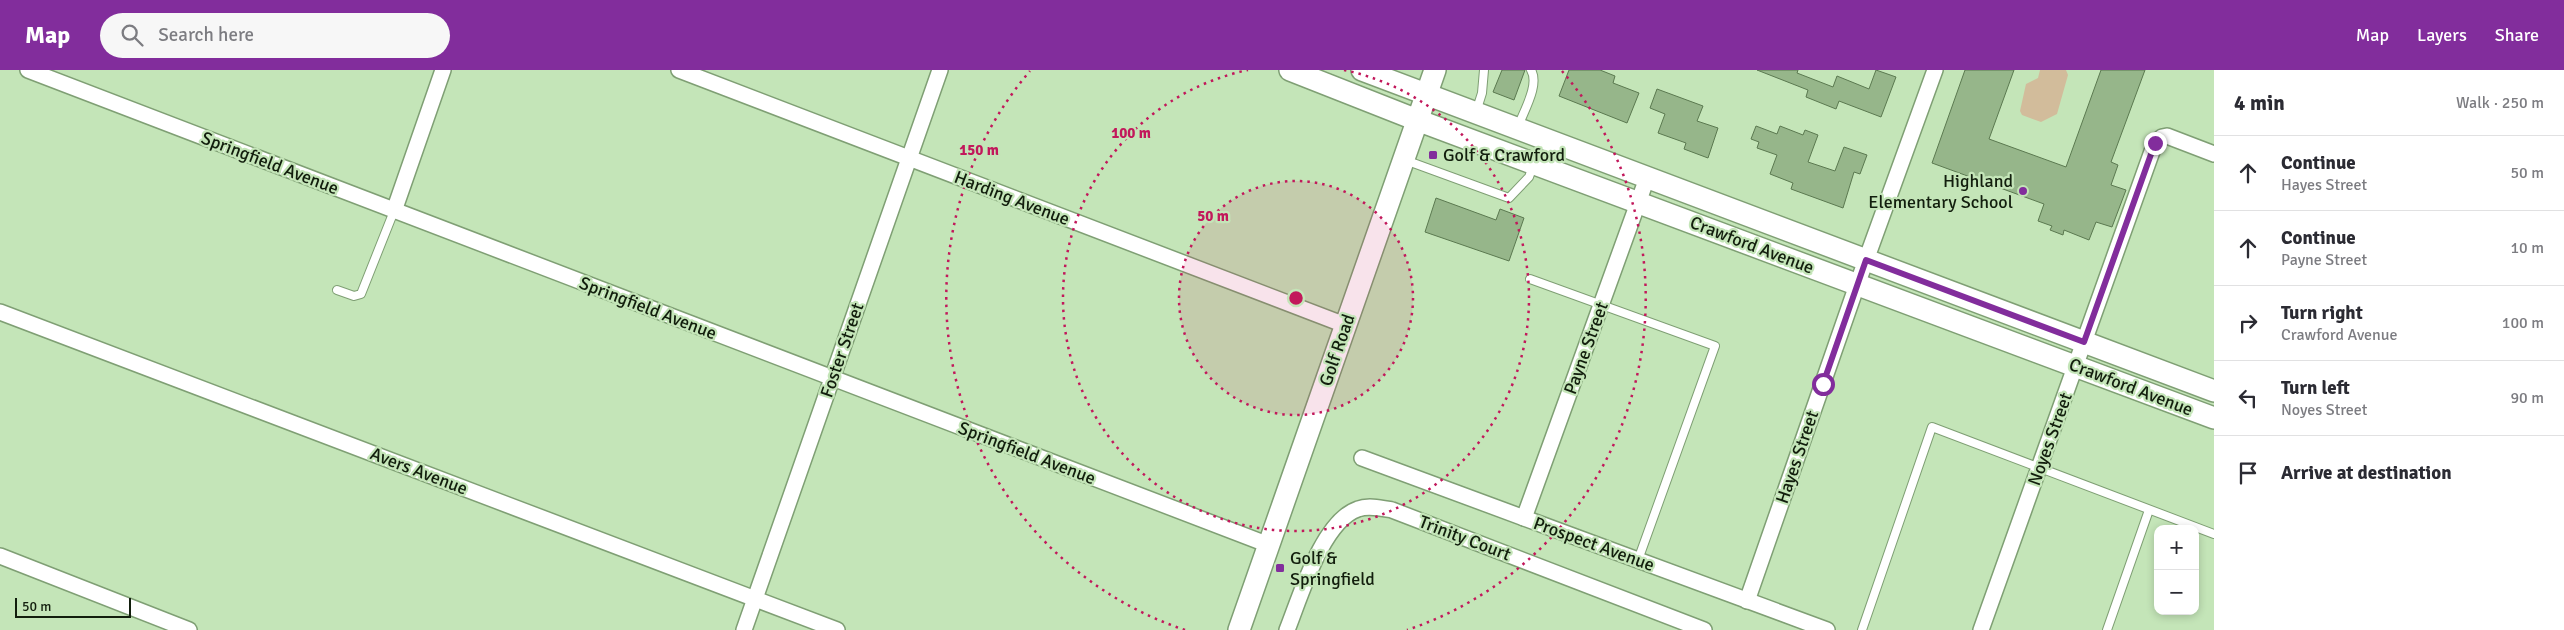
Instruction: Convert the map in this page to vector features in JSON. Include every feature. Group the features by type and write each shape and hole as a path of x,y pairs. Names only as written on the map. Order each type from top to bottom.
{"main road":[{"name":"Crawford Avenue","path":"1290,70 1417,120 2214,418"},
{"name":"Crawford Avenue","path":"1362,70 2214,391"},
{"name":"Golf Road","path":"1239,630 1435,70"}],"street":[{"name":"Springfield Avenue","path":"28,70 1269,545"},
{"path":"394,211 443,70"},
{"name":"Harding Avenue","path":"679,70 1345,325"},
{"name":"Foster Street","path":"744,630 940,70"},
{"path":"1857,284 1935,70"},
{"name":"Noyes Street","path":"1981,630 2155,143 2162,137 2167,136 2214,154"},
{"name":"Payne Street","path":"1524,518 1648,178"},
{"name":"Hayes Street","path":"1747,600 1857,284"},
{"name":"Avers Avenue","path":"0,312 837,630"},
{"name":"Prospect Avenue","path":"1362,458 1827,630"},
{"name":"Trinity Court","path":"1287,630 1309,574 1328,536 1346,515 1358,509 1368,507 1392,510 1704,630"},
{"path":"0,556 189,630"}],"lane":[{"path":"1476,113 1482,93 1484,70"},
{"path":"1517,129 1533,87 1534,75 1532,70"},
{"path":"1404,159 1509,198 1529,177 1534,164"},
{"path":"337,290 354,296 361,294 394,211"},
{"path":"1530,279 1715,346 1638,560"},
{"path":"1862,630 1932,427 2214,534"},
{"path":"2107,630 2149,510"}],"shaded area":[{"path":"2040,70 2066,70 2068,75 2057,114 2041,122 2022,115 2020,111 2026,84 2038,78"}],"building":[{"path":"1502,70 1525,70 1514,100 1493,92"},
{"path":"1569,70 1600,70 1615,76 1613,83 1639,93 1627,123 1559,96"},
{"path":"1757,70 1798,70 1797,73 1833,87 1837,76 1869,89 1876,70 1896,77 1881,117 1839,101 1836,109 1806,97 1808,90"},
{"path":"1965,70 2014,70 1989,139 2066,167 2101,70 2145,70 2111,162 2118,165 2111,185 2126,190 2112,227 2096,222 2089,240 2064,230 2063,235 2050,230 2052,226 2038,221 2044,204 1932,163"},
{"path":"1657,89 1703,106 1697,121 1718,128 1708,158 1684,149 1686,143 1658,133 1665,114 1650,108"},
{"path":"1756,126 1777,134 1780,126 1803,135 1805,130 1818,135 1808,162 1835,171 1844,147 1867,155 1860,174 1854,172 1843,208 1791,189 1793,183 1770,174 1777,155 1757,148 1759,142 1751,139"},
{"path":"1436,198 1496,220 1500,209 1524,218 1509,261 1425,232"}],"place":[{"name":"Golf & Crawford","path":"1433,155"},
{"name":"Highland Elementary School","path":"2023,191"},
{"name":"Golf & Springfield","path":"1280,568"}],"route":[{"path":"1823,384 1866,260 2084,342 2155,143"}]}
